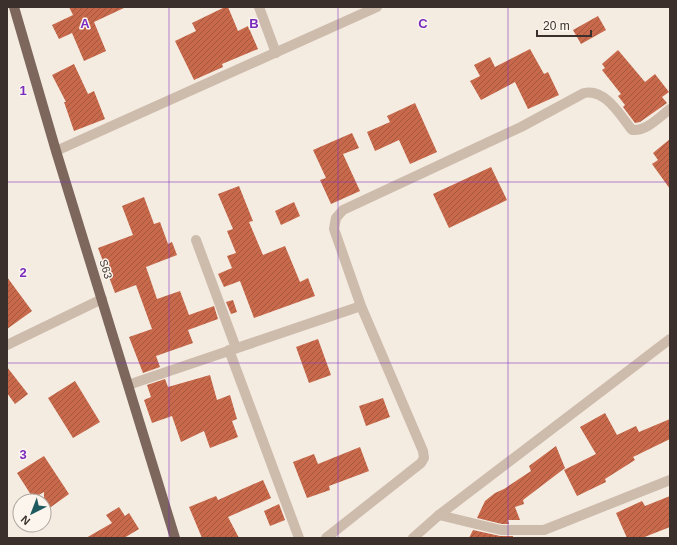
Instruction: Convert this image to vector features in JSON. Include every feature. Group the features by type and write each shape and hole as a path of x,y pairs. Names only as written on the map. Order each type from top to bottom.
{"main road":[{"name":"S63","path":"14,7 56,151 175,538"}],"street":[{"path":"259,7 276,53"},
{"path":"56,151 377,7"},
{"path":"326,538 421,463 424,458 423,451 361,306 334,229 336,218 343,210 521,127 584,93 595,93 610,103 632,130 644,129 670,109"},
{"path":"196,240 299,538"},
{"path":"7,346 102,299"},
{"path":"128,385 361,306"},
{"path":"413,538 439,515 668,344"},
{"path":"439,515 500,530 544,530 670,480"}],"building":[{"path":"69,7 126,7 94,22 106,51 84,61 72,33 59,39 52,25 73,15"},
{"path":"225,7 228,7 238,31 248,26 258,49 222,64 223,67 194,80 175,41 196,31 192,23"},
{"path":"598,16 606,30 581,44 573,30"},
{"path":"530,49 544,74 548,72 559,95 528,109 515,82 481,100 470,81 480,76 474,65 490,57 495,67"},
{"path":"618,50 645,82 655,74 669,92 662,97 667,103 640,122 635,123 623,107 625,105 618,96 621,94 602,70 605,68 602,64"},
{"path":"74,64 88,94 94,91 105,119 74,131 64,102 66,102 52,75"},
{"path":"415,103 437,152 410,164 399,140 375,151 367,132 390,122 387,116"},
{"path":"352,133 359,148 343,154 360,191 331,204 320,180 326,178 313,150"},
{"path":"670,139 670,189 652,164 658,160 653,153"},
{"path":"491,167 507,200 449,228 433,194"},
{"path":"239,186 253,221 249,222 263,255 285,246 300,282 308,278 315,296 254,318 240,281 224,287 218,274 232,268 227,256 236,253 227,231 233,229 218,194"},
{"path":"144,197 154,224 160,222 168,244 172,242 177,255 146,267 157,299 180,291 189,315 214,306 218,319 188,330 193,343 156,356 160,367 143,373 129,337 152,329 136,285 115,293 98,248 133,235 122,206"},
{"path":"294,202 300,216 281,225 275,211"},
{"path":"7,277 32,311 7,329"},
{"path":"233,300 237,312 231,314 226,302"},
{"path":"318,339 331,375 309,383 296,347"},
{"path":"7,367 28,394 15,404 7,393"},
{"path":"210,375 217,400 230,395 237,419 232,421 238,437 210,448 204,431 181,442 172,416 152,423 144,400 151,397 147,385 165,379 168,387"},
{"path":"75,381 100,422 73,438 48,398"},
{"path":"383,398 390,417 366,426 359,406"},
{"path":"605,413 617,435 636,426 639,432 670,419 670,439 633,457 635,460 605,479 606,482 577,496 564,470 596,454 580,427"},
{"path":"556,446 565,468 523,500 524,504 515,507 520,520 508,520 509,524 502,524 477,518 485,501 495,493 504,489 531,471 529,466"},
{"path":"360,447 369,471 329,486 330,490 307,498 293,462 314,454 318,464"},
{"path":"44,456 69,494 52,506 52,493 30,493 17,473"},
{"path":"263,480 271,498 228,517 239,538 202,538 189,507 216,496 218,500"},
{"path":"670,496 670,527 642,538 627,538 616,513 642,501 645,506"},
{"path":"279,504 285,520 270,526 264,511"},
{"path":"119,507 125,516 129,513 139,529 124,538 86,538 112,523 106,515"},
{"path":"473,530 500,536 513,536 513,538 469,538"}]}
